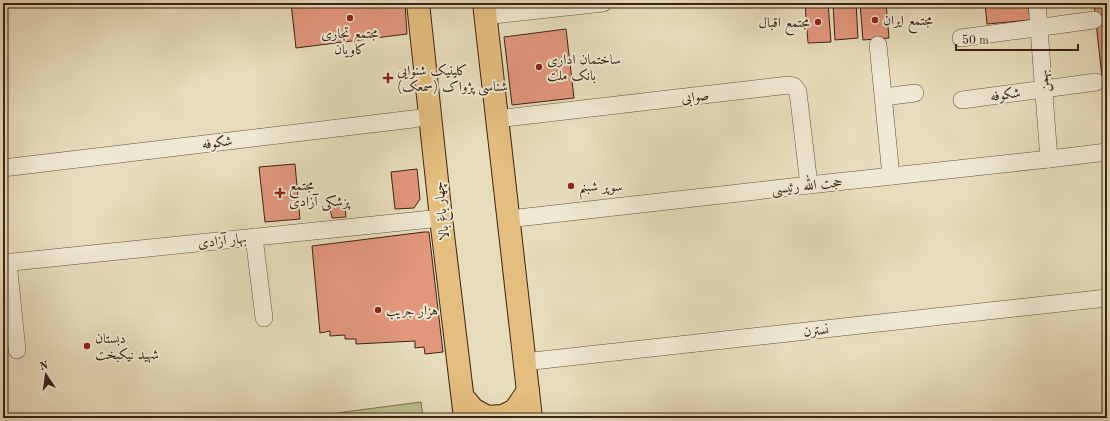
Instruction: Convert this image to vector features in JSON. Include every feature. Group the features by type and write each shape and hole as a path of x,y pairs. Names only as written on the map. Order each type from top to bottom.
{"main road":[{"name":"چهار باغ بالا","path":"418,3 441,218 465,418"},
{"path":"484,9 531,418"},
{"path":"463,397 473,409 487,417 503,416 516,410 528,391"}],"street":[{"path":"484,9 603,3"},
{"name":"بهمن","path":"1036,3 1049,159"},
{"path":"961,38 1094,20"},
{"path":"878,45 891,176"},
{"name":"شکوفه","path":"962,100 1096,82"},
{"name":"صوابی","path":"496,119 789,85 794,86 798,92 809,184"},
{"path":"884,97 915,93"},
{"name":"شکوفه","path":"3,168 399,121 430,116"},
{"name":"حجت الله رئیسی","path":"508,219 809,184 1107,152"},
{"name":"بهار آزادی","path":"6,262 441,218"},
{"path":"254,237 264,318"},
{"path":"6,262 16,351"},
{"name":"نسترن","path":"524,362 1107,298"}],"green space":[{"path":"421,402 423,418 321,418 321,415"}],"building":[{"name":"مجتمع تجاری کاویان","path":"291,3 405,3 407,34 296,48"},
{"name":"مجتمع اقبال","path":"805,3 828,3 831,42 808,43"},
{"path":"833,3 856,3 858,38 835,40"},
{"name":"مجتمع ایران","path":"860,3 886,3 889,38 863,40"},
{"path":"985,3 1028,3 1030,20 987,24"},
{"path":"1094,3 1107,3 1107,86 1103,87"},
{"name":"ساختمان اداری بانک ملت","path":"566,29 574,98 512,105 504,37"},
{"name":"مجتمع پزشکی آزادی","path":"295,164 300,219 265,222 259,167"},
{"path":"417,169 420,199 414,208 395,209 391,172"},
{"path":"345,206 346,217 332,218 330,208"},
{"name":"هزار جریب","path":"429,232 443,352 425,354 424,347 415,348 415,341 356,344 356,339 345,339 345,335 330,336 330,331 320,333 312,246"}],"place":[{"name":"مجتمع تجاری کاویان","path":"350,18"},
{"name":"مجتمع ایران","path":"875,20"},
{"name":"مجتمع اقبال","path":"818,22"},
{"name":"ساختمان اداری بانک ملت","path":"539,67"},
{"name":"کلینیک شنوایی شناسی پژواک (سمعک)","path":"388,78"},
{"name":"سوپر شبنم","path":"571,186"},
{"name":"مجتمع پزشکی آزادی","path":"280,193"},
{"name":"هزار جریب","path":"378,310"},
{"name":"دبستان شهید نیکبخت","path":"87,346"}]}
